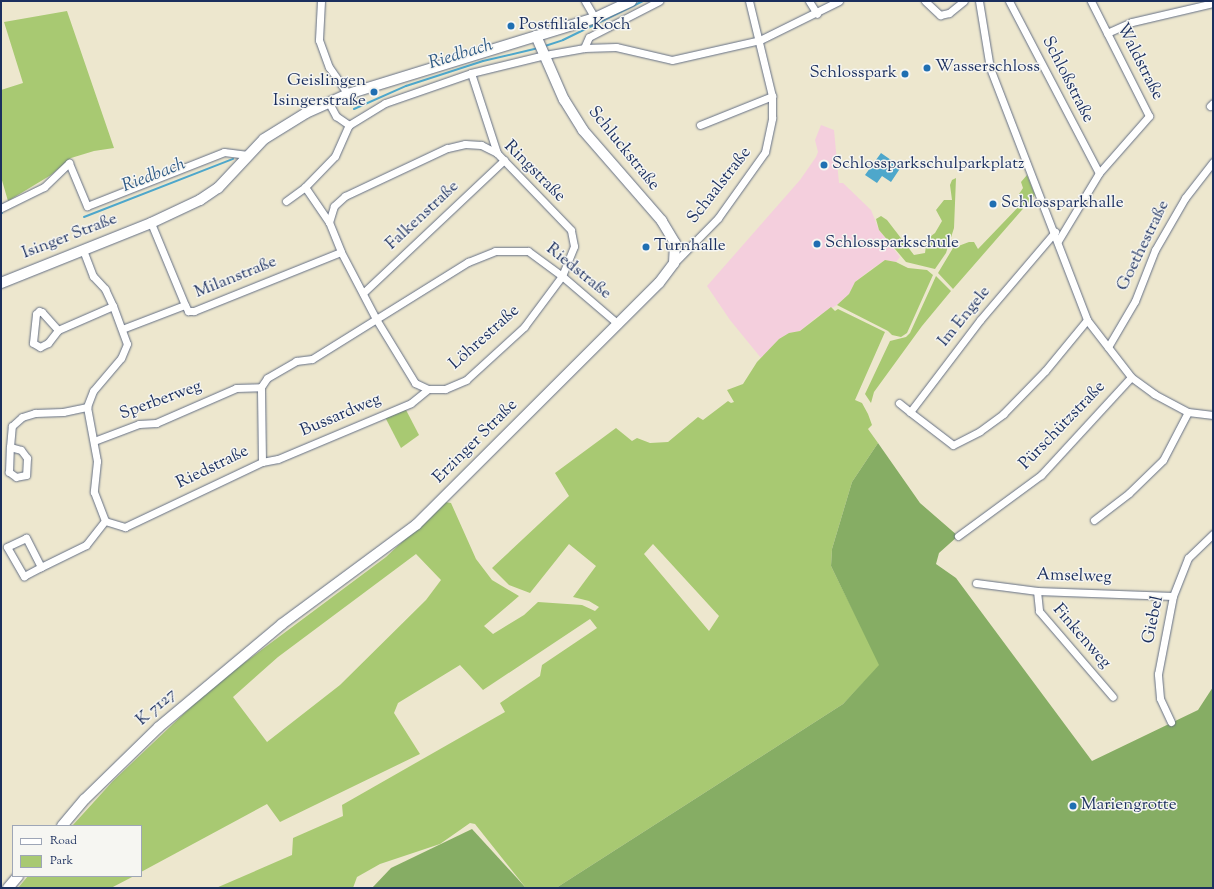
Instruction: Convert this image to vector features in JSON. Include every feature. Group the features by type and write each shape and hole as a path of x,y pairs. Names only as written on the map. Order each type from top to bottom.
{"street":[{"path":"320,1 319,40 329,67 348,94"},
{"path":"585,1 595,18"},
{"name":"Isinger Straße","path":"1,283 151,223 200,200 218,188 248,155 282,126 348,94 541,46 632,1"},
{"path":"584,48 590,37 660,1"},
{"name":"Schaalstraße","path":"674,262 718,218 765,152 772,118 772,96 760,40 749,1"},
{"path":"809,1 817,14"},
{"path":"286,201 305,187 334,156 349,125 385,103 471,73 541,46 584,48 616,47 672,60 760,40 817,14 839,1"},
{"path":"925,1 940,15 950,13 964,1"},
{"path":"979,1 990,68 1055,232 1087,320 1131,377 1188,412 1213,415"},
{"name":"Schloßstraße","path":"1009,1 1099,173"},
{"name":"Waldstraße","path":"1091,1 1149,116 1099,173"},
{"path":"1107,33 1132,22 1213,3"},
{"name":"Schluckstraße","path":"541,46 564,100 583,130 662,220 675,243 674,262"},
{"path":"471,73 497,153"},
{"path":"700,126 772,96"},
{"path":"329,103 336,116 349,125"},
{"name":"Ringstraße","path":"329,222 334,206 345,196 447,148 465,144 481,145 497,153 570,230 574,246 562,276"},
{"path":"1,208 44,187 69,163 87,206 224,152 248,155"},
{"name":"Falkenstraße","path":"363,293 504,160"},
{"name":"Goethestraße","path":"1108,347 1135,301 1155,250 1185,198 1213,162"},
{"path":"1058,241 1099,173"},
{"path":"305,187 329,222 341,252 376,319 415,383 428,390"},
{"path":"151,223 185,305"},
{"name":"Im Engele","path":"910,412 980,320 1055,232"},
{"path":"41,567 26,538 7,547 24,576 86,545 105,521 94,492 97,461 87,406 93,391 121,358 127,344 113,306 105,289 93,276 83,250"},
{"name":"Riedstraße","path":"105,521 125,527 262,462 261,387 267,378 296,361 312,359 468,262 495,251 528,251 562,276 618,324"},
{"name":"Milanstraße","path":"122,329 185,305 188,311 194,312 341,252"},
{"name":"Erzinger Straße","path":"282,624 416,525 659,284 674,262"},
{"name":"Löhrestraße","path":"428,390 445,389 466,380 524,327 562,276"},
{"path":"58,330 42,312 39,311 36,314 33,343 40,347 44,345 58,330 113,306"},
{"path":"900,403 953,445 980,431 1003,414 1045,371 1087,320"},
{"name":"Pürschützstraße","path":"958,536 1041,475 1131,377"},
{"name":"Sperberweg","path":"94,441 139,424 156,423 236,388 261,387"},
{"name":"Bussardweg","path":"262,462 278,459 410,403 428,390"},
{"path":"10,446 12,426 22,417 35,413 63,412 87,406"},
{"path":"1094,520 1129,493 1163,460 1188,412"},
{"name":"Giebel","path":"1171,722 1160,698 1158,674 1173,596 1188,558 1213,534"},
{"name":"Amselweg","path":"976,583 1037,591 1173,596"},
{"name":"Finkenweg","path":"1037,591 1038,611 1113,697"},
{"name":"K 7127","path":"63,825 85,799 159,727 282,624"},
{"path":"8,888 17,877"}],"shaded area":[{"name":"Schlossparkschule","path":"821,125 834,130 839,183 843,183 871,210 879,230 900,257 896,262 885,260 869,271 855,282 849,294 837,305 817,317 800,331 789,333 779,339 761,358 730,320 707,286 800,180 818,152 815,140"}],"green space":[{"path":"67,11 114,148 94,151 71,158 51,175 8,201 1,177 1,90 23,83 4,22"},
{"path":"1027,175 1035,195 953,289 938,273 953,248 969,242 974,242 978,249 1023,202 1019,194 1023,188 1021,182"},
{"path":"956,178 954,228 946,253 935,269 906,262 879,230 876,219 881,216 887,220 914,255 925,253 927,239 935,233 942,221 936,210 944,200 952,200 950,185 952,180"},
{"path":"885,260 896,262 908,268 927,270 933,275 907,333 901,337 892,335 888,331 837,305 849,294 855,282"},
{"path":"936,276 951,291 922,326 874,392 871,403 865,394 890,341 906,337 910,333"},
{"path":"831,307 835,311 838,309 885,332 855,400 862,403 868,414 872,425 868,429 878,443 852,482 832,549 831,566 880,665 843,704 556,888 526,888 475,824 470,823 440,844 380,864 357,877 353,888 216,888 292,855 293,838 343,816 342,805 505,712 500,703 540,676 542,665 597,628 590,619 483,690 460,665 398,703 394,713 420,754 280,822 267,804 142,871 142,825 73,825 113,781 213,686 386,557 445,502 451,503 476,559 492,580 519,596 484,626 493,634 524,615 538,602 582,605 595,611 599,607 589,601 573,597 596,566 569,544 530,593 509,585 492,568 569,496 555,473 616,428 632,441 637,438 650,443 668,442 698,417 703,420 728,401 731,403 734,402 727,390 743,384 757,362 779,339 789,333 800,331","holes":["653,544 719,616 709,631 644,554","416,554 441,580 426,600 340,685 267,742 233,697 278,657"]},
{"path":"405,408 419,435 401,448 385,417"},
{"path":"878,443 920,503 958,536 939,553 936,564 956,578 1092,761 1198,710 1213,687 1213,888 556,888 843,704 879,665 831,566 832,549 852,482"},
{"path":"472,829 526,888 372,888 391,868"},
{"path":"27,877 132,877 111,888 18,888"}],"water":[{"path":"881,153 901,167 891,182 882,176 877,183 865,175"}],"waterway":[{"name":"Riedbach","path":"545,46 563,40 643,1"},
{"name":"Riedbach","path":"354,109 406,86 483,61 539,48"},
{"name":"Riedbach","path":"84,217 233,159"}],"place":[{"name":"Postfiliale Koch","path":"511,26"},
{"name":"Wasserschloss","path":"927,68"},
{"name":"Schlosspark","path":"905,74"},
{"name":"Geislingen Isingerstraße","path":"374,92"},
{"name":"Schlossparkschulparkplatz","path":"824,165"},
{"name":"Schlossparkhalle","path":"993,204"},
{"name":"Schlossparkschule","path":"817,244"},
{"name":"Turnhalle","path":"646,247"},
{"name":"Mariengrotte","path":"1073,806"}]}
